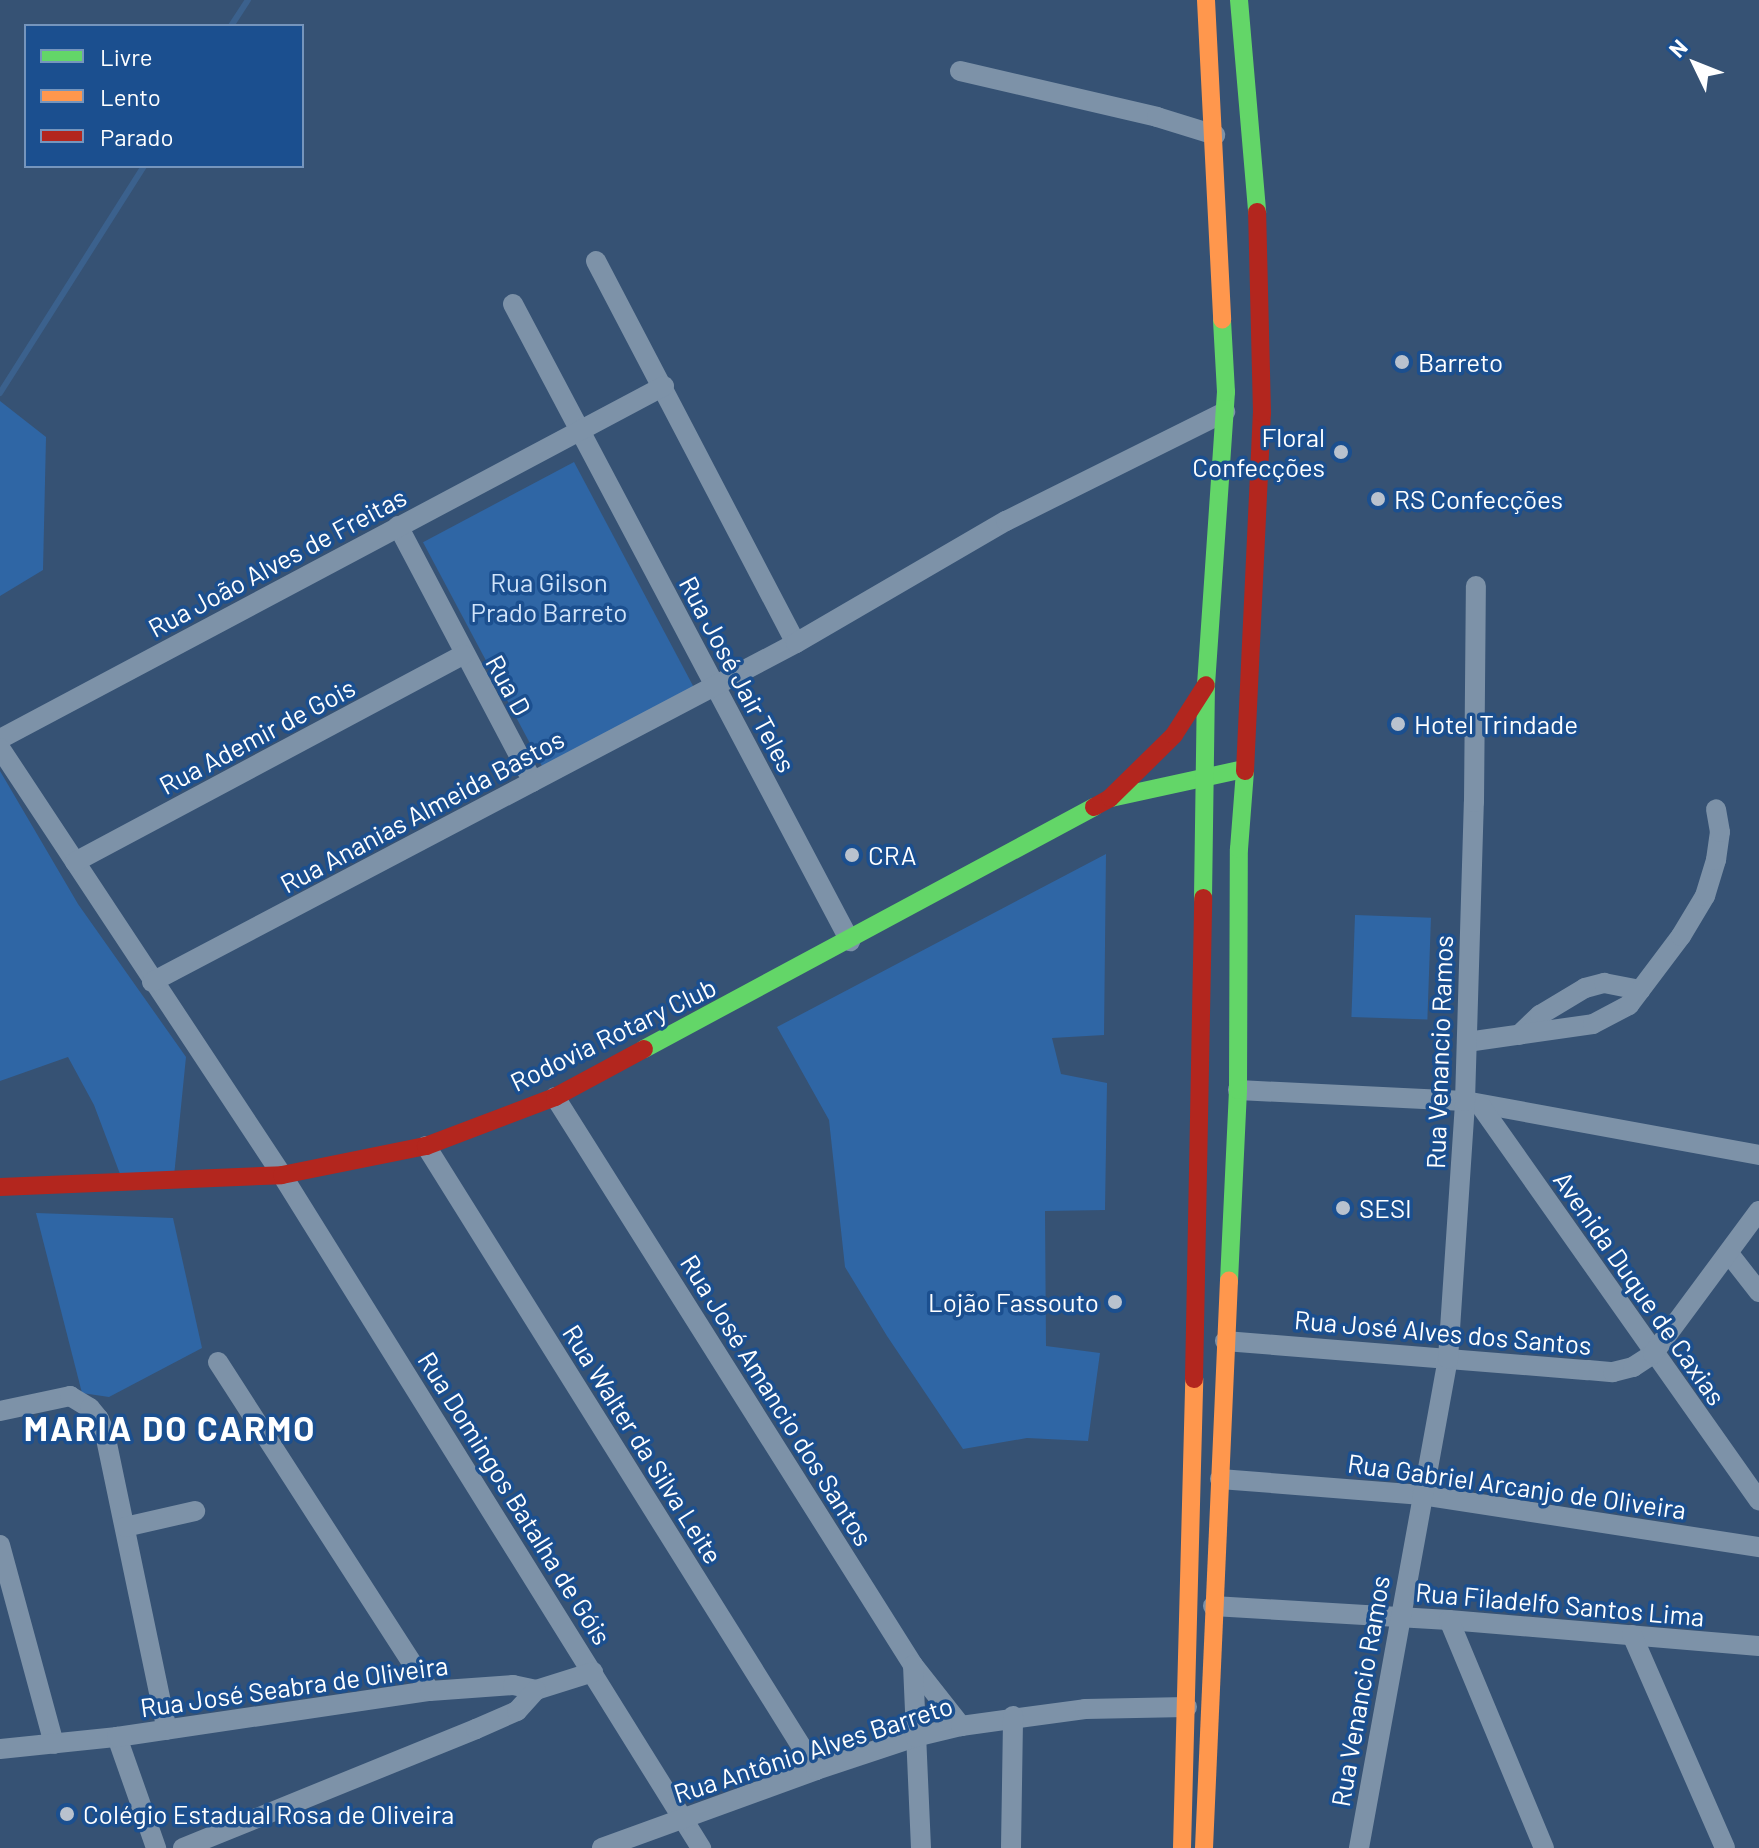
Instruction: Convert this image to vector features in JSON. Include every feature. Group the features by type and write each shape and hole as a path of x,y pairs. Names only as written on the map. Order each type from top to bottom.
{"main road":[{"path":"1182,1848 1200,1155 1206,685 1224,422 1215,135 1206,0"},
{"path":"1204,1848 1236,1152 1239,849 1260,432 1257,214 1239,0"},
{"path":"1224,422 1260,432"},
{"path":"1110,798 1174,735 1206,685"},
{"path":"1110,798 1244,769"},
{"name":"Rodovia Rotary Club","path":"0,1187 282,1175 426,1146 555,1097 850,941 1110,798"},
{"path":"1200,1155 1236,1152"}],"street":[{"path":"960,71 1157,117 1215,135"},
{"path":"596,261 796,643"},
{"name":"Rua José Jair Teles","path":"513,304 850,941"},
{"name":"Rua João Alves de Freitas","path":"0,739 664,386"},
{"name":"Rua Ananias Almeida Bastos","path":"152,982 796,643 1006,521 1224,422"},
{"name":"Rua D","path":"398,526 463,655 533,782"},
{"name":"Rua Venancio Ramos","path":"1359,1848 1448,1359 1472,1103 1467,1042 1476,586"},
{"name":"Rua Ademir de Gois","path":"75,862 463,655"},
{"path":"0,748 282,1175"},
{"path":"1467,1042 1593,1024 1629,1005 1681,936 1705,896 1716,860 1720,832 1716,809"},
{"path":"1519,1035 1540,1015 1585,988 1604,983 1640,990"},
{"path":"1238,1090 1472,1103 1759,1155"},
{"name":"Rua José Amancio dos Santos","path":"555,1097 913,1665 961,1726"},
{"name":"Avenida Duque de Caxias","path":"1472,1103 1759,1500"},
{"name":"Rua Walter da Silva Leite","path":"426,1146 816,1770"},
{"name":"Rua Domingos Batalha de Góis","path":"282,1175 701,1848"},
{"path":"1653,1354 1730,1255 1759,1211"},
{"path":"1730,1255 1759,1292"},
{"name":"Rua José Alves dos Santos","path":"1225,1341 1613,1372 1633,1367 1653,1354"},
{"path":"218,1362 430,1691"},
{"path":"0,1411 70,1396 90,1408 105,1434 167,1730"},
{"name":"Rua Gabriel Arcanjo de Oliveira","path":"1220,1479 1422,1495 1759,1547"},
{"path":"125,1527 195,1511"},
{"path":"0,1545 54,1744"},
{"name":"Rua Filadelfo Santos Lima","path":"1213,1606 1449,1620 1759,1646"},
{"path":"1449,1620 1544,1848"},
{"path":"1632,1635 1725,1848"},
{"path":"913,1665 921,1848"},
{"name":"Rua José Seabra de Oliveira","path":"0,1749 117,1737 430,1691 513,1685 536,1690 593,1672"},
{"path":"183,1848 517,1711 536,1690"},
{"name":"Rua Antônio Alves Barreto","path":"602,1848 915,1737 1013,1716 1085,1709 1187,1707"},
{"path":"1011,1848 1013,1716"},
{"path":"117,1737 156,1848"}],"green space":[{"path":"0,401 46,437 43,570 0,596"},
{"name":"Rua Gilson Prado Barreto","path":"574,462 696,692 545,772 423,542"},
{"path":"0,771 78,904 186,1057 174,1176 120,1174 94,1105 68,1057 0,1081"},
{"path":"1106,854 1104,1035 1052,1038 1061,1074 1107,1083 1105,1210 1045,1211 1046,1346 1100,1353 1088,1441 1027,1438 963,1449 845,1267 829,1120 777,1027"},
{"path":"1355,915 1431,918 1427,1020 1351,1017"},
{"path":"36,1213 173,1218 202,1348 109,1397 82,1393"}],"waterway":[{"path":"232,24 248,0"},
{"path":"0,393 143,168"}],"traffic: fast":[{"path":"1239,0 1257,212"},
{"path":"1203,898 1206,685 1226,392 1222,320"},
{"path":"1111,798 1244,769"},
{"path":"1229,1281 1238,1090 1239,849 1245,771"},
{"path":"644,1049 1094,807"}],"traffic: slow":[{"path":"1206,0 1222,320"},
{"path":"1204,1848 1229,1281"},
{"path":"1182,1848 1194,1379"}],"traffic: jam":[{"path":"1245,771 1262,413 1257,212"},
{"path":"1094,807 1110,798 1174,735 1206,685"},
{"path":"1194,1379 1203,898"},
{"path":"0,1187 282,1175 426,1146 555,1097 644,1049"}],"place":[{"name":"Barreto","path":"1402,362"},
{"name":"Floral Confecções","path":"1341,452"},
{"name":"RS Confecções","path":"1378,499"},
{"name":"Hotel Trindade","path":"1398,724"},
{"name":"CRA","path":"852,855"},
{"name":"SESI","path":"1343,1208"},
{"name":"Lojão Fassouto","path":"1115,1302"},
{"name":"Colégio Estadual Rosa de Oliveira","path":"67,1814"}],"district":[{"name":"MARIA DO CARMO","path":"170,1428"}]}
